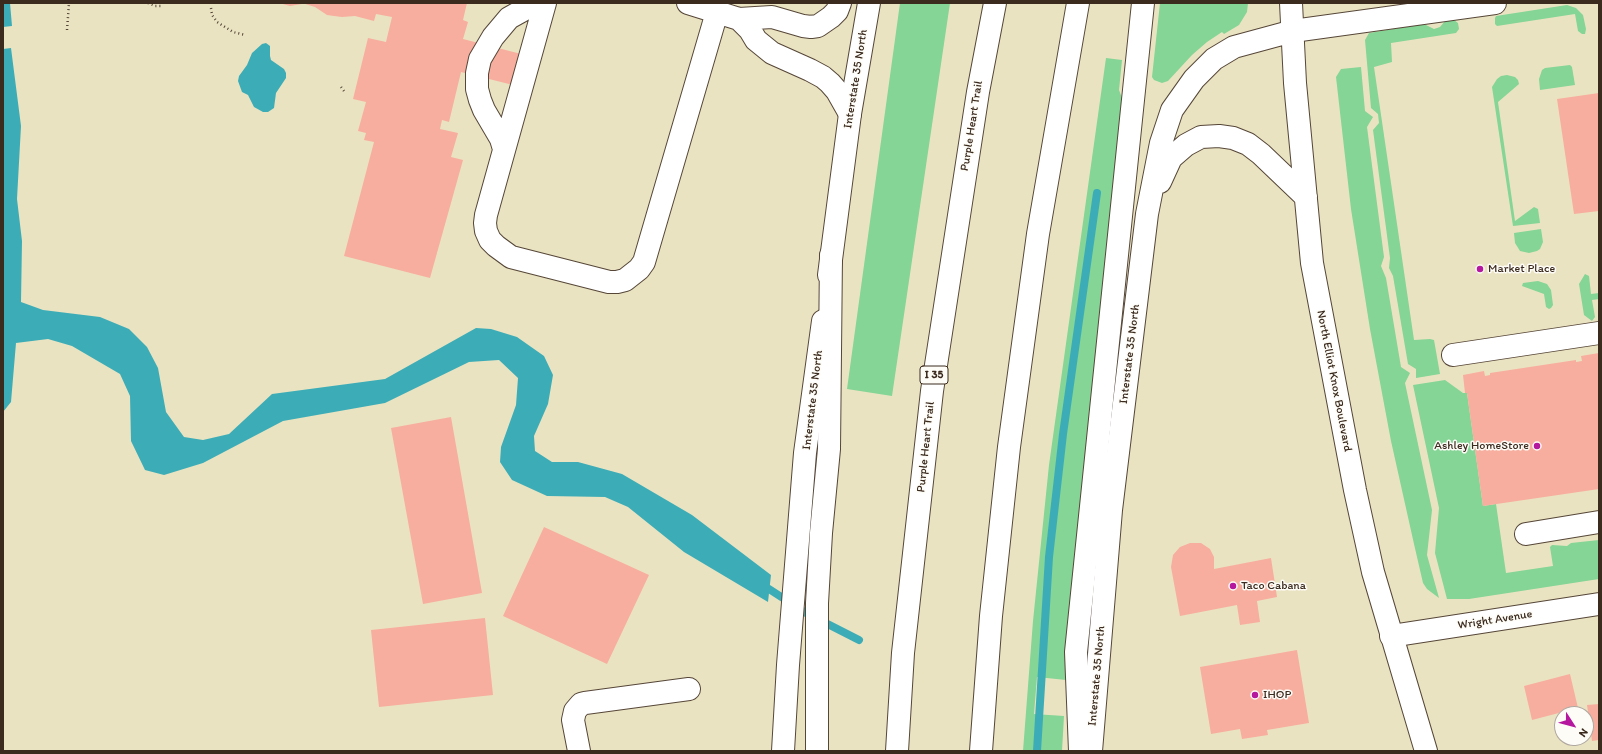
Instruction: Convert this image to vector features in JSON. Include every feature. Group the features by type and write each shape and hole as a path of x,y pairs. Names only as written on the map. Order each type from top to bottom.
{"main road":[{"path":"504,149 501,139 484,110 480,100 477,88 477,73 480,59 490,42 505,22 536,3"},
{"path":"545,3 485,223 490,240 512,257 609,282 624,280 640,269 647,254 717,12"},
{"path":"688,3 739,19 747,20 760,17 772,17 811,27 818,26 828,20 837,11 840,3"},
{"name":"Interstate 35 North","path":"783,751 788,665 806,453 850,114 869,3"},
{"name":"Purple Heart Trail","path":"897,751 903,653 932,392 978,92 995,3"},
{"path":"981,751 991,616 1009,447 1038,234 1078,3"},
{"path":"1080,751 1076,652 1143,3"},
{"name":"North Elliot Knox Boulevard","path":"1290,3 1293,31 1295,83 1312,263 1354,483 1373,572 1426,751"},
{"name":"Interstate 35 North","path":"1091,751 1111,510 1146,214 1161,143 1172,110 1194,79 1214,59 1234,47 1293,31 1495,3"},
{"path":"739,19 750,30 756,40 772,53 810,70 830,83 837,91 850,114"},
{"path":"1146,214 1171,158 1186,145 1201,137 1219,136 1233,138 1248,144 1261,154 1306,197"},
{"path":"817,751 817,602 821,533 829,449 831,255"},
{"path":"1453,355 1599,333"},
{"path":"1526,534 1599,522"},
{"name":"Wright Avenue","path":"1391,636 1599,604"},
{"path":"579,751 573,720 575,711 581,704 689,689"}],"path":[{"path":"67,30 69,3"},
{"path":"148,3 155,6 163,6"},
{"path":"211,8 212,15 217,22 233,32 245,34"},
{"path":"341,86 344,91"}],"green space":[{"path":"900,3 950,3 892,396 847,389"},
{"path":"1160,3 1248,3 1247,12 1239,25 1224,34 1222,32 1207,42 1192,55 1168,81 1162,83 1154,80 1152,77"},
{"path":"1567,5 1576,8 1583,15 1586,29 1585,34 1578,31 1575,14 1497,26 1495,24 1496,16"},
{"path":"1454,20 1458,23 1459,29 1456,33 1391,43 1392,62 1374,67 1414,340 1434,340 1440,374 1416,378 1416,369 1408,364 1393,276 1389,268 1390,258 1373,130 1379,123 1378,114 1371,108 1365,40 1369,33 1424,24 1434,29 1440,27 1445,21"},
{"path":"1106,58 1122,60 1119,90 1122,98 1117,169 1066,680 1037,677 1034,714 1064,716 1062,751 1023,751 1033,621 1049,465"},
{"path":"1570,65 1572,67 1575,85 1540,90 1539,79 1542,70 1545,68"},
{"path":"1361,67 1365,111 1373,117 1367,127 1384,257 1381,266 1386,278 1401,367 1410,373 1405,383 1432,510 1427,555 1439,598 1427,589 1423,583 1414,544 1391,441 1370,329 1351,209 1336,77 1341,69"},
{"path":"1507,75 1515,77 1519,84 1498,102 1515,221 1534,207 1538,209 1540,223 1513,226 1492,87 1497,79 1501,76"},
{"path":"1541,229 1543,242 1540,249 1529,253 1520,251 1515,243 1514,233"},
{"path":"1585,274 1589,276 1591,294 1599,293 1599,299 1592,300 1595,317 1592,321 1584,315 1579,284"},
{"path":"1538,281 1547,284 1551,290 1553,305 1549,309 1546,307 1544,294 1522,286 1523,283"},
{"path":"1445,380 1463,393 1467,393 1483,506 1496,504 1506,573 1553,566 1550,547 1552,545 1567,546 1571,543 1599,540 1599,579 1469,599 1447,599 1435,553 1439,508 1413,385"}],"water":[{"path":"3,3 10,3 12,26 3,27"},
{"path":"266,43 270,46 271,60 284,69 286,78 276,93 274,108 268,112 263,112 254,107 248,95 242,92 238,81 239,76 247,65 252,53 262,44"},
{"path":"11,48 21,126 17,199 22,241 21,302 43,310 100,317 129,329 147,347 158,368 166,412 184,437 203,440 229,434 272,394 385,379 476,328 491,329 517,337 544,356 553,375 548,404 534,436 535,451 552,462 578,462 622,474 692,515 771,575 768,602 684,552 628,507 605,497 547,496 512,480 500,462 501,447 516,405 518,378 499,360 469,362 385,403 283,421 203,463 164,475 145,470 131,441 130,396 120,374 72,346 48,339 16,343 11,402 3,412 3,49"}],"building":[{"path":"279,3 301,3 302,4 290,6"},
{"path":"302,3 467,3 463,20 468,22 463,39 525,55 517,86 461,72 449,122 442,120 440,129 458,133 451,157 463,160 430,278 344,256 374,142 364,140 366,133 358,131 366,102 353,99 368,38 386,42 392,17 376,14 374,21 355,16 342,17 327,15 315,7"},
{"path":"1599,93 1599,211 1574,214 1557,99"},
{"name":"Ashley HomeStore","path":"1599,353 1599,489 1483,506 1467,393 1465,393 1463,375 1484,371 1485,376 1490,375 1490,373 1576,360 1576,362 1582,361 1581,356"},
{"path":"451,417 482,593 423,604 391,428"},
{"path":"544,527 649,575 607,664 503,616"},
{"path":"1190,543 1201,543 1210,549 1214,557 1214,569 1271,558 1277,597 1257,601 1260,622 1240,625 1237,605 1180,616 1171,567 1173,555 1180,547"},
{"path":"485,618 493,695 379,707 371,630"},
{"name":"IHOP","path":"1297,650 1309,723 1267,730 1268,735 1242,739 1240,729 1211,734 1200,667"},
{"path":"1570,674 1578,706 1554,706 1554,714 1532,720 1524,686"},
{"path":"1599,704 1599,740 1594,741 1594,706 1587,705"}],"waterway":[{"path":"1037,751 1049,557 1063,434 1097,193"},
{"path":"769,589 806,613 859,640"}],"place":[{"name":"Market Place","path":"1480,269"},
{"name":"Ashley HomeStore","path":"1537,446"},
{"name":"Taco Cabana","path":"1233,586"},
{"name":"IHOP","path":"1255,695"}]}
